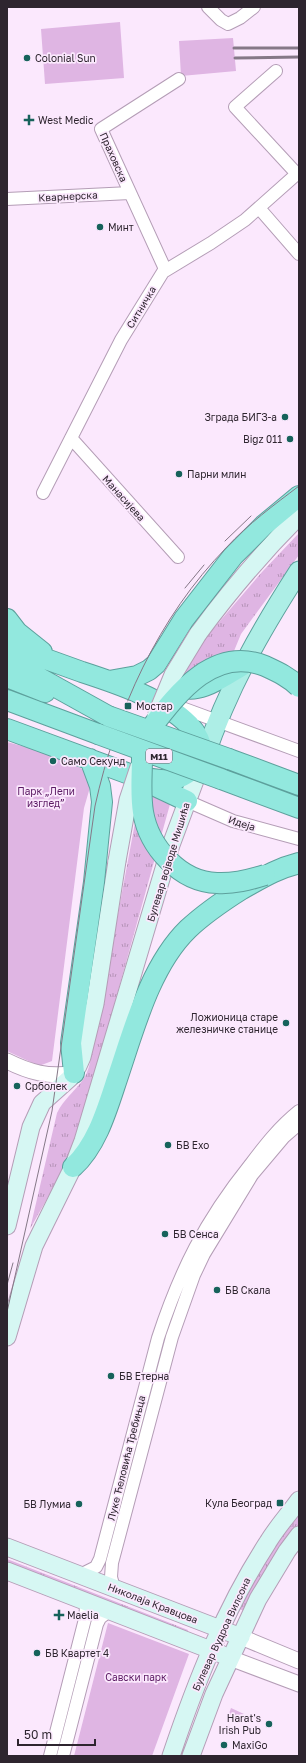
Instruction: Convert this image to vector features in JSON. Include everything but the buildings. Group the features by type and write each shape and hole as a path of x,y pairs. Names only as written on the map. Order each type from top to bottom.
{"highway":[{"path":"109,681 129,678 142,674 156,664 184,620 234,556 264,525 299,496"},
{"path":"7,619 21,635 55,662"},
{"path":"7,645 109,681 145,696 189,725 202,746 204,758 193,770 179,778 161,780 132,775"},
{"path":"7,656 27,671 108,716"},
{"path":"162,656 165,671 172,680 180,687 188,689 206,685 243,665"},
{"path":"151,728 183,690 197,677 222,664 239,661 258,663 282,673 299,687"},
{"name":"M11","path":"7,678 299,785"},
{"name":"M11","path":"7,700 299,808"},
{"path":"9,728 98,734"},
{"path":"9,728 132,775 187,801"},
{"path":"142,757 142,797 144,813 152,837 165,857 186,873 207,882 232,883 265,875 299,862"},
{"path":"74,1073 71,1043 94,882 102,802 100,786 90,759"},
{"path":"73,1167 85,1155 97,1133 138,1016 150,988 170,951 188,929 226,899 265,875"}],"main road":[{"path":"7,1226 36,1112 42,1103 62,1086 74,1073 82,1057 95,1004 128,800 151,728 173,675 198,634 227,595 273,542 299,516"},
{"name":"Булевар војводе Мишића","path":"7,1337 34,1246 73,1167 83,1142 172,845 217,720 243,665 299,571"},
{"name":"Булевар Вудроа Вилсона","path":"171,1756 200,1673 239,1590 268,1541 299,1500"},
{"name":"Булевар Вудроа Вилсона","path":"191,1756 214,1694 258,1599 287,1551 299,1535"},
{"name":"Николаја Кравцова","path":"7,1547 241,1637"},
{"path":"8,1571 230,1658"}],"street":[{"path":"208,7 221,20 228,24 240,18 254,7"},
{"path":"276,71 234,107 298,173"},
{"name":"Праховска","path":"165,269 101,129 179,79"},
{"name":"Ситничка","path":"42,493 121,340 165,269 211,243 259,208 298,173"},
{"name":"Кварнерска","path":"7,199 130,193"},
{"path":"259,208 299,254"},
{"name":"Манасијева","path":"71,438 178,557"},
{"path":"145,696 299,750"},
{"name":"Идеја","path":"187,801 233,821 299,839"},
{"path":"7,1061 38,1074 57,1075 74,1073"},
{"name":"Луке Ћеловића Требињца","path":"80,1575 96,1567 100,1559 158,1338 168,1307 192,1251 221,1203 267,1141 299,1111"},
{"name":"Луке Ћеловића Требињца","path":"114,1588 111,1577 112,1563 172,1337 185,1299 204,1254 252,1175 284,1137 299,1124"},
{"path":"50,1756 85,1620 85,1601"},
{"path":"63,1756 97,1624 100,1618 110,1611"},
{"name":"Николаја Кравцова","path":"241,1637 299,1661"},
{"path":"230,1658 299,1684"}],"green space":[{"path":"120,22 124,78 45,84 41,29"},
{"path":"233,38 236,71 181,76 179,41"},
{"path":"299,533 299,555 241,634 234,651 222,669 194,681 169,671 169,661 186,636 202,642 262,572"},
{"name":"Парк „Лепи изглед”","path":"7,742 41,751 63,759 84,770 93,777 84,808 52,1061 39,1066 7,1051"},
{"path":"142,785 172,797 80,1128 62,1172 30,1229 57,1113 85,1077 90,1063"},
{"path":"299,1500 299,1535 245,1612 240,1609 239,1590"},
{"path":"7,1559 188,1630 186,1636 7,1567"},
{"name":"Савски парк","path":"108,1623 189,1654 152,1756 74,1756"},
{"path":"231,1708 244,1714 226,1722"}],"tram line":[{"path":"7,1312 52,1111 95,806 115,735 143,667 160,635 202,574 244,530 299,486"},
{"path":"225,541 251,516"},
{"path":"185,588 204,565"},
{"path":"7,1285 13,1263"}],"railway":[{"path":"234,48 299,48"},
{"path":"235,58 299,57"}],"place":[{"name":"Colonial Sun","path":"27,58"},
{"name":"West Medic","path":"29,120"},
{"name":"Минт","path":"100,227"},
{"name":"Зграда БИГЗ-а","path":"285,417"},
{"name":"Bigz 011","path":"290,439"},
{"name":"Парни млин","path":"179,474"},
{"name":"Мостар","path":"128,706"},
{"name":"Само Секунд","path":"53,761"},
{"name":"Ложионица старе железничке станице","path":"286,1023"},
{"name":"Срболек","path":"17,1086"},
{"name":"БВ Ехо","path":"168,1145"},
{"name":"БВ Сенса","path":"165,1234"},
{"name":"БВ Скала","path":"217,1290"},
{"name":"БВ Етерна","path":"111,1376"},
{"name":"Кула Београд","path":"280,1503"},
{"name":"БВ Лумиа","path":"79,1504"},
{"name":"Maelia","path":"59,1615"},
{"name":"БВ Квартет 4","path":"37,1653"},
{"name":"Harat's Irish Pub","path":"269,1724"},
{"name":"MaxiGo","path":"224,1745"}]}
